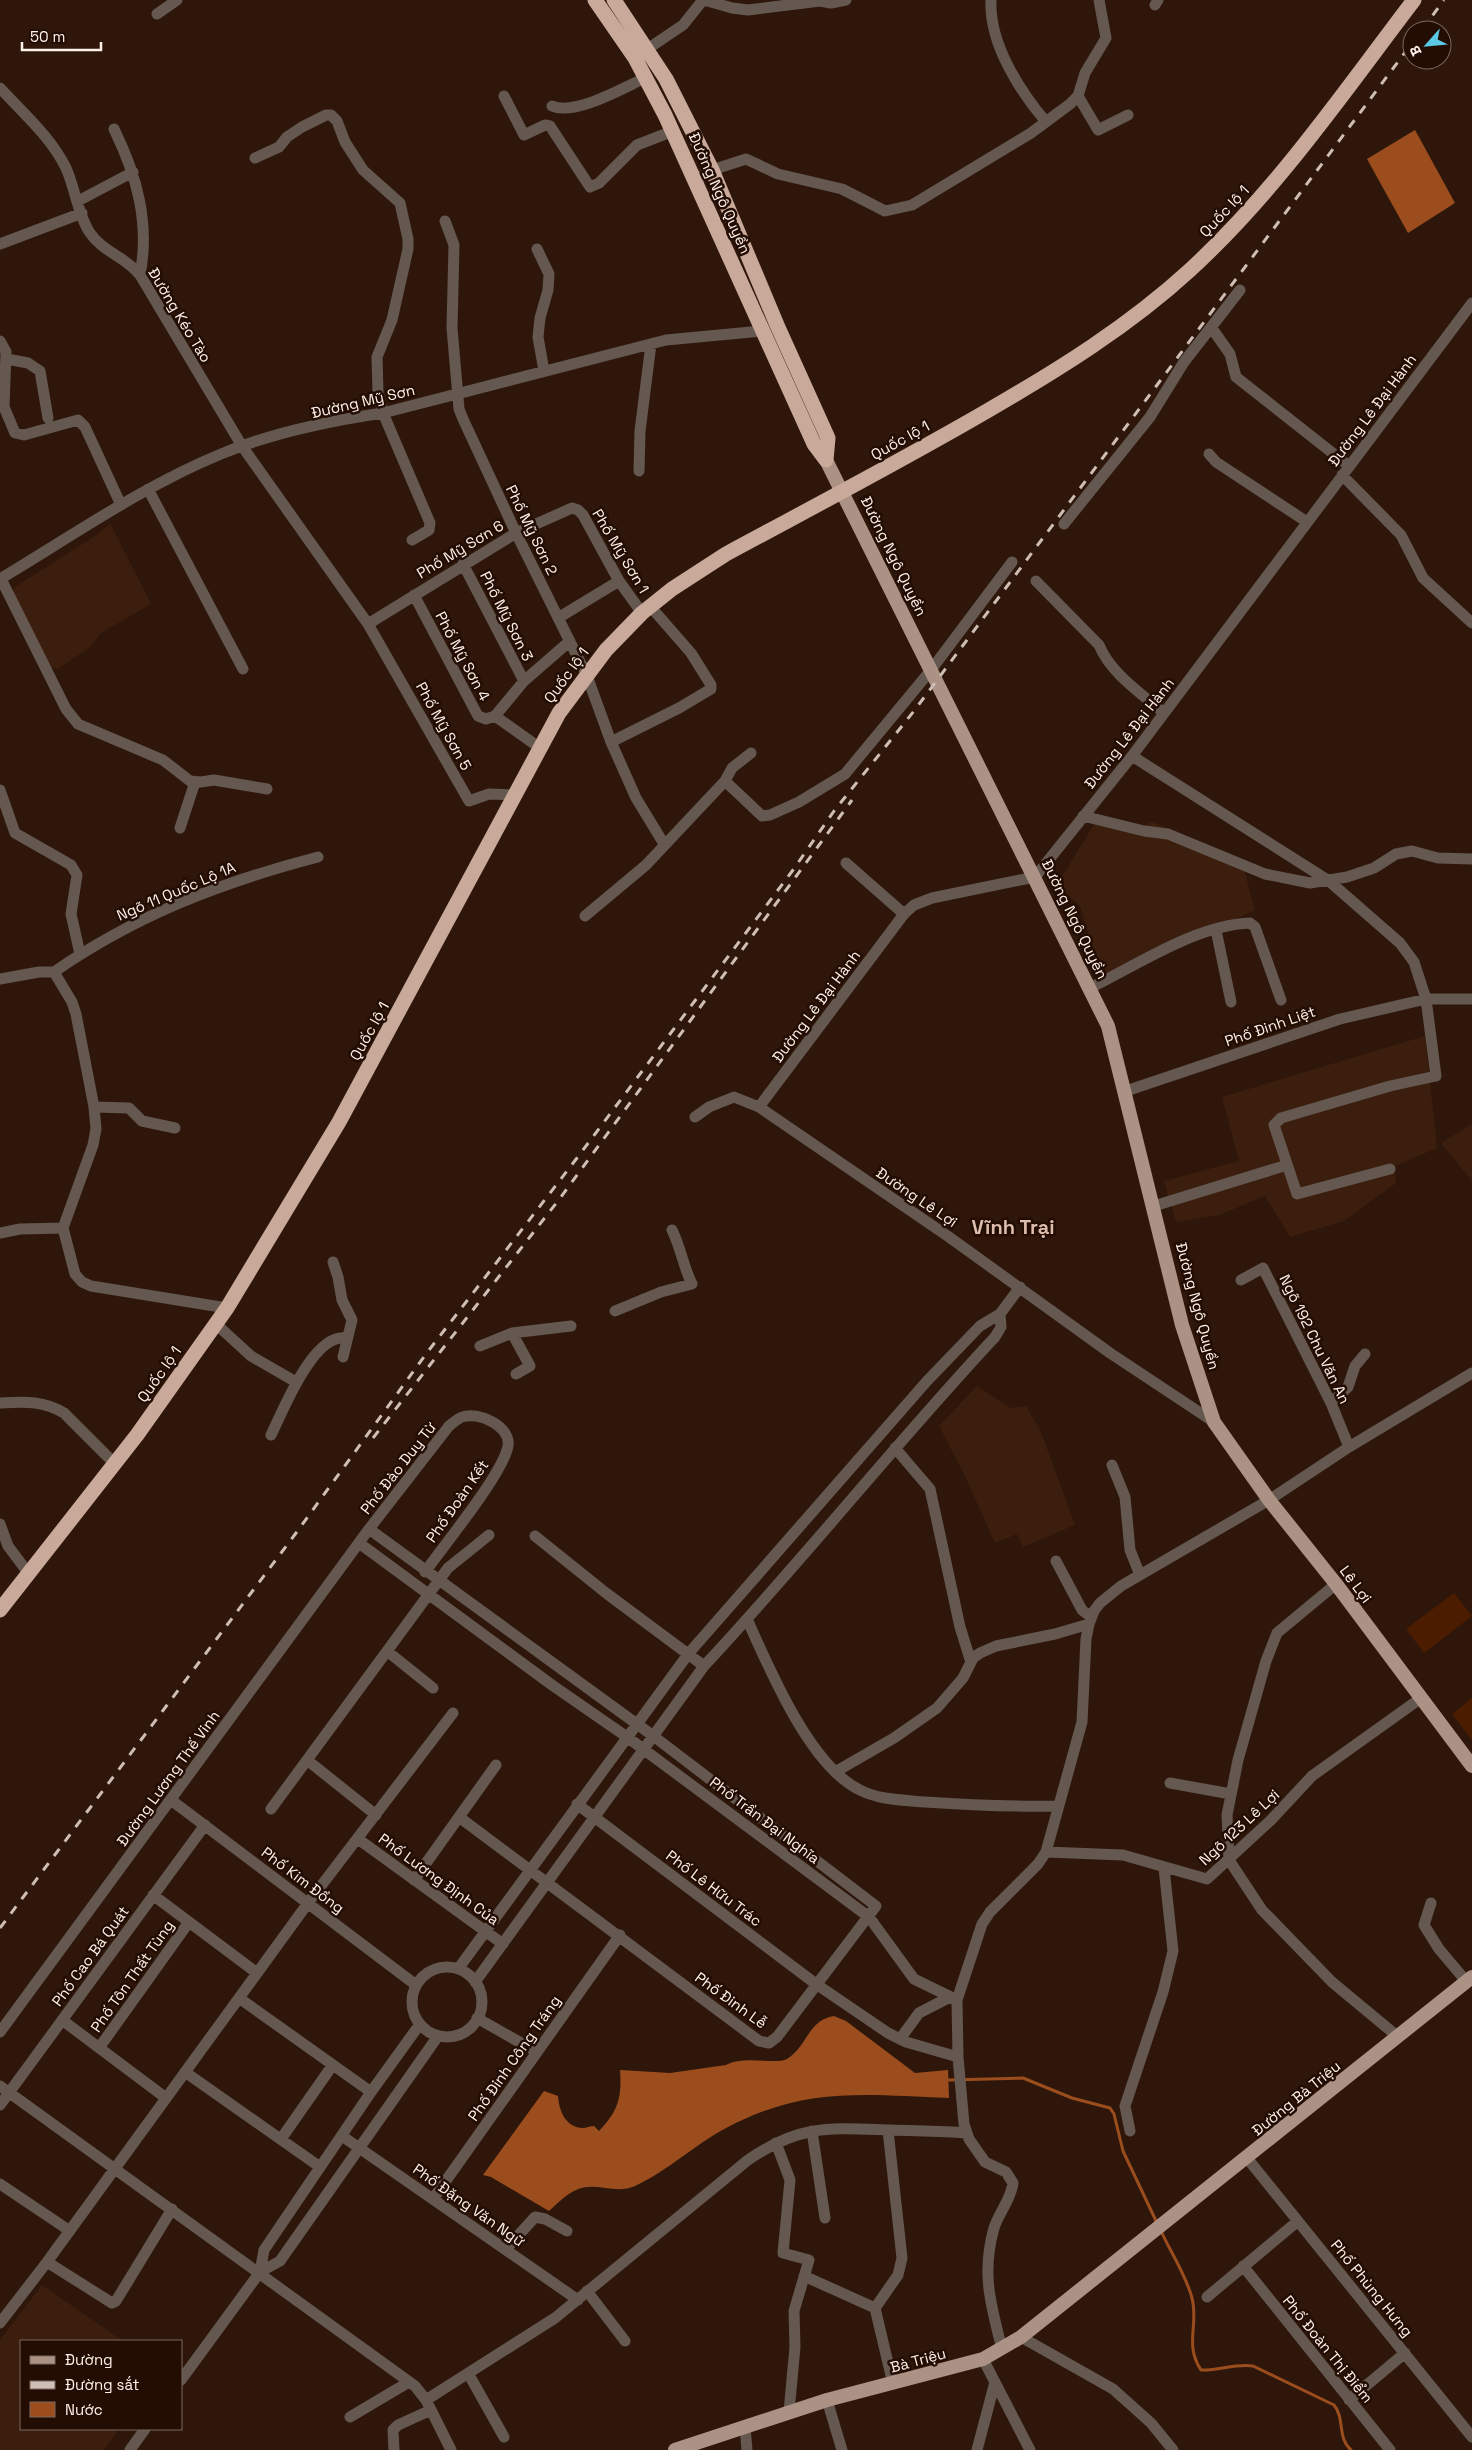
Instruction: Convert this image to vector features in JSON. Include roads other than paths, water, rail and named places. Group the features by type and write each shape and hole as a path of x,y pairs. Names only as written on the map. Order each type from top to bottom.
{"highway":[{"name":"Đường Ngô Quyền","path":"595,0 635,58 673,131 814,444 826,460"},
{"name":"Đường Ngô Quyền","path":"614,0 648,49 680,103 712,170 777,325 828,438 826,460"},
{"name":"Quốc lộ 1","path":"0,1610 116,1464 227,1308 344,1114 559,713 606,650 646,610 726,554 931,444 1090,348 1143,310 1224,238 1290,164 1339,102 1414,0"},
{"path":"762,332 777,325"}],"main road":[{"name":"Đường Ngô Quyền","path":"826,460 1108,1026 1126,1091 1182,1325 1214,1422"},
{"name":"Lê Lợi","path":"1214,1422 1269,1500 1336,1584 1472,1766"},
{"name":"Đường Bà Triệu","path":"1139,2243 1469,1979"},
{"name":"Bà Triệu","path":"675,2450 827,2400 894,2384 983,2359 1021,2337 1139,2243"}],"street":[{"path":"156,14 177,0"},
{"path":"635,58 683,25 704,0 732,8 748,10 820,1 831,3 846,0"},
{"path":"991,0 990,15 992,25 1013,77 1024,96 1046,122"},
{"path":"696,180 712,170 746,159 778,174 842,189 885,211 897,210 912,205 1046,122 1078,96 1085,72 1106,38 1100,0"},
{"path":"1153,0 1155,5 1158,0"},
{"path":"552,106 568,109 593,101 646,78"},
{"name":"Đường Kéo Tào","path":"0,88 59,156 89,231 97,242 130,264 140,275 242,446 368,624"},
{"path":"504,96 524,135 545,125 550,126 586,184 590,187 599,183 637,145 673,131"},
{"path":"1078,96 1098,130 1128,115"},
{"path":"255,158 279,147 287,137 302,127 326,115 331,116 338,122 345,142 363,170 400,203 408,239 408,249 392,320 377,357 378,392 383,413 430,523 429,530 412,540"},
{"path":"114,129 134,172 142,215 143,247 140,275"},
{"path":"78,201 134,172"},
{"path":"0,244 82,212"},
{"name":"Phố Mỹ Sơn 2","path":"445,221 454,245 452,328 458,394 463,419 516,533 587,676 611,742 636,798 664,844"},
{"path":"537,249 549,274 548,290 540,318 538,337 544,371"},
{"path":"1064,524 1150,417 1184,362 1240,290"},
{"name":"Đường Lê Đại Hành","path":"759,1107 904,914 914,905 932,898 1034,877 1132,756 1472,302"},
{"path":"1211,327 1230,354 1236,377 1349,466"},
{"name":"Đường Mỹ Sơn","path":"1,579 148,490 189,468 242,446 351,418 383,413 666,340 762,332"},
{"path":"0,341 6,352 7,359 4,407 15,433 24,435 78,420 84,428 121,505"},
{"path":"639,471 640,431 651,344"},
{"path":"7,359 28,364 40,372 48,418"},
{"path":"1209,454 1216,462 1307,522"},
{"path":"1342,476 1401,535 1423,578 1472,623"},
{"path":"148,490 243,669"},
{"name":"Phố Mỹ Sơn 6","path":"368,624 516,533 572,508"},
{"name":"Phố Mỹ Sơn 1","path":"572,508 578,510 583,515 619,582 691,653 711,685 711,689 679,708 611,742"},
{"path":"724,781 762,816 770,815 799,802 844,774 931,670 1012,562"},
{"name":"Phố Mỹ Sơn 3","path":"464,564 524,681"},
{"path":"1,579 66,709 78,724 163,760 194,782 214,780 267,788"},
{"path":"1036,581 1099,645 1113,668 1164,713"},
{"path":"558,618 619,582"},
{"name":"Phố Mỹ Sơn 4","path":"414,595 478,716 486,719 495,716"},
{"name":"Phố Mỹ Sơn 5","path":"368,624 469,801 489,794 516,795"},
{"path":"540,748 495,716 524,681 570,640"},
{"path":"585,916 646,865 724,781 732,768 750,753"},
{"path":"1132,756 1328,880 1400,943 1414,962 1426,999 1436,1076 1390,1086 1281,1118 1274,1125 1297,1194 1390,1169"},
{"path":"180,828 194,782"},
{"path":"0,790 15,833 71,865 77,875 71,914 80,954"},
{"path":"1083,816 1144,831 1168,834 1265,874 1310,883 1348,877 1374,868 1396,854 1412,851 1438,858 1472,859"},
{"name":"Ngõ 11 Quốc Lộ 1A","path":"54,972 80,954 147,916 212,888 266,870 318,857"},
{"path":"846,864 904,914"},
{"path":"1090,988 1190,938 1239,923 1253,924 1281,1000"},
{"path":"1216,930 1231,1002"},
{"path":"0,979 39,972 54,972 72,1002 76,1014 94,1107 96,1129 93,1145 64,1228 71,1265 82,1282 91,1286 227,1308"},
{"name":"Phố Đinh Liệt","path":"1126,1091 1340,1019 1426,999 1472,999"},
{"name":"Đường Lê Lợi","path":"695,1117 709,1107 734,1097 759,1107 1020,1287 1110,1353 1214,1422"},
{"path":"94,1107 128,1108 142,1121 175,1128"},
{"path":"1154,1206 1287,1165"},
{"path":"0,1233 20,1229 64,1228"},
{"path":"615,1312 661,1292 692,1284 684,1267 682,1250 672,1230"},
{"path":"333,1262 338,1276 342,1300 352,1320 346,1338 344,1356"},
{"name":"Ngõ 192 Chu Văn An","path":"1242,1280 1263,1268 1332,1402 1349,1447"},
{"path":"458,1969 689,1653 741,1596 927,1381 980,1326 1000,1314 1020,1287"},
{"path":"475,1982 652,1735 704,1666 747,1620 895,1448 996,1337 1001,1327 1000,1314"},
{"path":"216,1324 251,1356 296,1382"},
{"path":"480,1346 512,1333 572,1326"},
{"path":"512,1333 530,1366 516,1374"},
{"path":"271,1436 296,1382 319,1352 338,1338 346,1338"},
{"path":"1332,1402 1348,1387 1357,1361 1365,1354"},
{"path":"1002,2349 987,2281 994,2229 1009,2198 1013,2182 1006,2172 985,2162 972,2144 967,2133 963,2118 954,1998 982,1924 990,1912 1038,1864 1046,1852 1082,1722 1090,1620 1094,1610 1108,1596 1140,1575 1269,1500 1349,1447 1472,1372"},
{"path":"927,1381 943,1394"},
{"path":"0,1403 34,1402 54,1407 64,1413 116,1464"},
{"name":"Phố Đoàn Kết","path":"425,1572 500,1468 508,1446 505,1432 494,1423 469,1416 460,1417 449,1426"},
{"name":"Phố Đào Duy Từ","path":"369,1529 449,1426"},
{"path":"895,1448 930,1489 960,1627 971,1662"},
{"path":"1112,1464 1125,1497 1130,1550 1140,1575"},
{"path":"849,1471 865,1484"},
{"path":"0,1524 8,1546 30,1574"},
{"path":"369,1529 438,1582 637,1723"},
{"name":"Đường Lương Thế Vinh","path":"0,2032 369,1529"},
{"path":"271,1809 453,1562 489,1535"},
{"path":"535,1536 598,1588 689,1653 704,1666"},
{"path":"359,1543 552,1685 628,1737"},
{"path":"1056,1561 1082,1610 1090,1620"},
{"path":"1336,1584 1277,1633 1257,1690 1226,1815 1229,1860 1262,1910 1332,1982 1397,2036"},
{"path":"741,1596 755,1610"},
{"path":"747,1620 802,1731 835,1772 856,1789 872,1796 957,1804 1017,1807 1058,1806"},
{"path":"835,1772 921,1720 937,1708 955,1687 971,1662 980,1653 996,1646 1055,1634 1090,1620"},
{"path":"387,1652 433,1688"},
{"path":"552,1685 562,1671"},
{"name":"Ngõ 123 Lê Lợi","path":"1046,1852 1123,1855 1207,1879 1271,1820 1312,1776 1421,1698"},
{"path":"0,2323 70,2231 256,1973 453,1713"},
{"name":"Phố Trần Đại Nghĩa","path":"637,1723 875,1903"},
{"name":"Phố Trần Đại Nghĩa","path":"628,1737 870,1917 914,1979 954,1998"},
{"path":"307,1760 376,1815"},
{"path":"414,1880 496,1765"},
{"path":"1170,1783 1231,1794"},
{"name":"Phố Kim Đồng","path":"171,1800 416,1986"},
{"name":"Phố Lê Hữu Trác","path":"577,1804 816,1984 900,2039 958,2057"},
{"name":"Phố Đinh Lễ","path":"459,1817 760,2041 768,2043 777,2037 816,1984 870,1917 876,1908 875,1903"},
{"name":"Phố Cao Bá Quát","path":"0,2105 4,2090 62,2020 204,1825"},
{"name":"Phố Lương Định Của","path":"358,1839 503,1944"},
{"path":"1130,2132 1125,2106 1163,1992 1173,1951 1164,1868"},
{"path":"153,1895 256,1973"},
{"path":"1431,1903 1424,1925 1439,1949 1469,1979"},
{"name":"Phố Tôn Thất Tùng","path":"99,2048 189,1922"},
{"name":"Phố Đinh Công Tráng","path":"433,2199 620,1935"},
{"path":"438,1968 458,1969 475,1982 481,2000 478,2018 470,2028 461,2034 450,2037 438,2036 420,2024 412,2005 416,1986 429,1972 438,1968"},
{"path":"239,1998 370,2092"},
{"path":"900,2039 919,2013 954,1998"},
{"path":"478,2018 537,2052"},
{"path":"62,2020 166,2098"},
{"path":"260,2272 264,2250 370,2092 420,2024"},
{"path":"182,2379 260,2272 280,2261 438,2036"},
{"path":"281,2139 332,2066"},
{"path":"185,2072 320,2168"},
{"path":"4,2090 260,2272 409,2382 429,2405 451,2450"},
{"path":"394,2450 393,2430 398,2425 429,2405 468,2373 555,2318 748,2160 776,2143 836,2127 967,2133"},
{"path":"888,2130 902,2258 898,2276 875,2308 894,2384"},
{"path":"812,2132 824,2218"},
{"name":"Phố Đặng Văn Ngữ","path":"342,2136 578,2300"},
{"path":"776,2143 790,2180 783,2253 809,2260 794,2311 795,2347 789,2412"},
{"name":"Phố Phùng Hưng","path":"1247,2158 1472,2437"},
{"path":"0,2184 70,2231"},
{"path":"296,2204 313,2216"},
{"path":"47,2262 112,2303 116,2301 172,2209"},
{"path":"506,2249 535,2217 545,2219 567,2231"},
{"path":"1207,2297 1298,2221"},
{"name":"Phố Đoàn Thị Điểm","path":"1243,2266 1390,2450"},
{"path":"804,2276 875,2308"},
{"path":"587,2292 625,2340"},
{"path":"1021,2337 1113,2389 1151,2423 1173,2450"},
{"path":"1349,2400 1405,2353"},
{"path":"983,2359 1030,2450"},
{"path":"468,2373 504,2437"},
{"path":"350,2417 409,2382"},
{"path":"977,2450 995,2382"},
{"path":"827,2400 842,2450"},
{"path":"745,2426 747,2450"},
{"path":"130,2450 144,2430"}],"water":[{"path":"1415,130 1455,203 1408,233 1367,159"},
{"path":"834,2016 846,2021 915,2073 948,2070 949,2098 837,2096 810,2099 784,2105 756,2114 728,2127 704,2141 659,2173 635,2186 620,2189 590,2187 576,2190 568,2194 549,2211 491,2177 483,2175 544,2091 558,2096 564,2118 572,2125 583,2128 594,2126 599,2131 615,2110 620,2089 620,2070 670,2073 750,2060 782,2061 794,2054 818,2023"}],"waterway":[{"path":"949,2080 1023,2078 1072,2098 1110,2108 1114,2114 1123,2151 1157,2223"},
{"path":"1161,2231 1182,2272 1192,2298 1194,2308 1193,2352 1201,2370 1253,2366 1334,2405 1339,2416 1344,2440 1351,2450"}],"railway":[{"path":"1429,20 1444,0"},
{"path":"0,1928 296,1533 426,1354 577,1158 793,870 834,811 914,711 1402,56"},
{"path":"373,1438 561,1197 852,800"}],"district":[{"name":"Vĩnh Trại","path":"1013,1227"}]}
